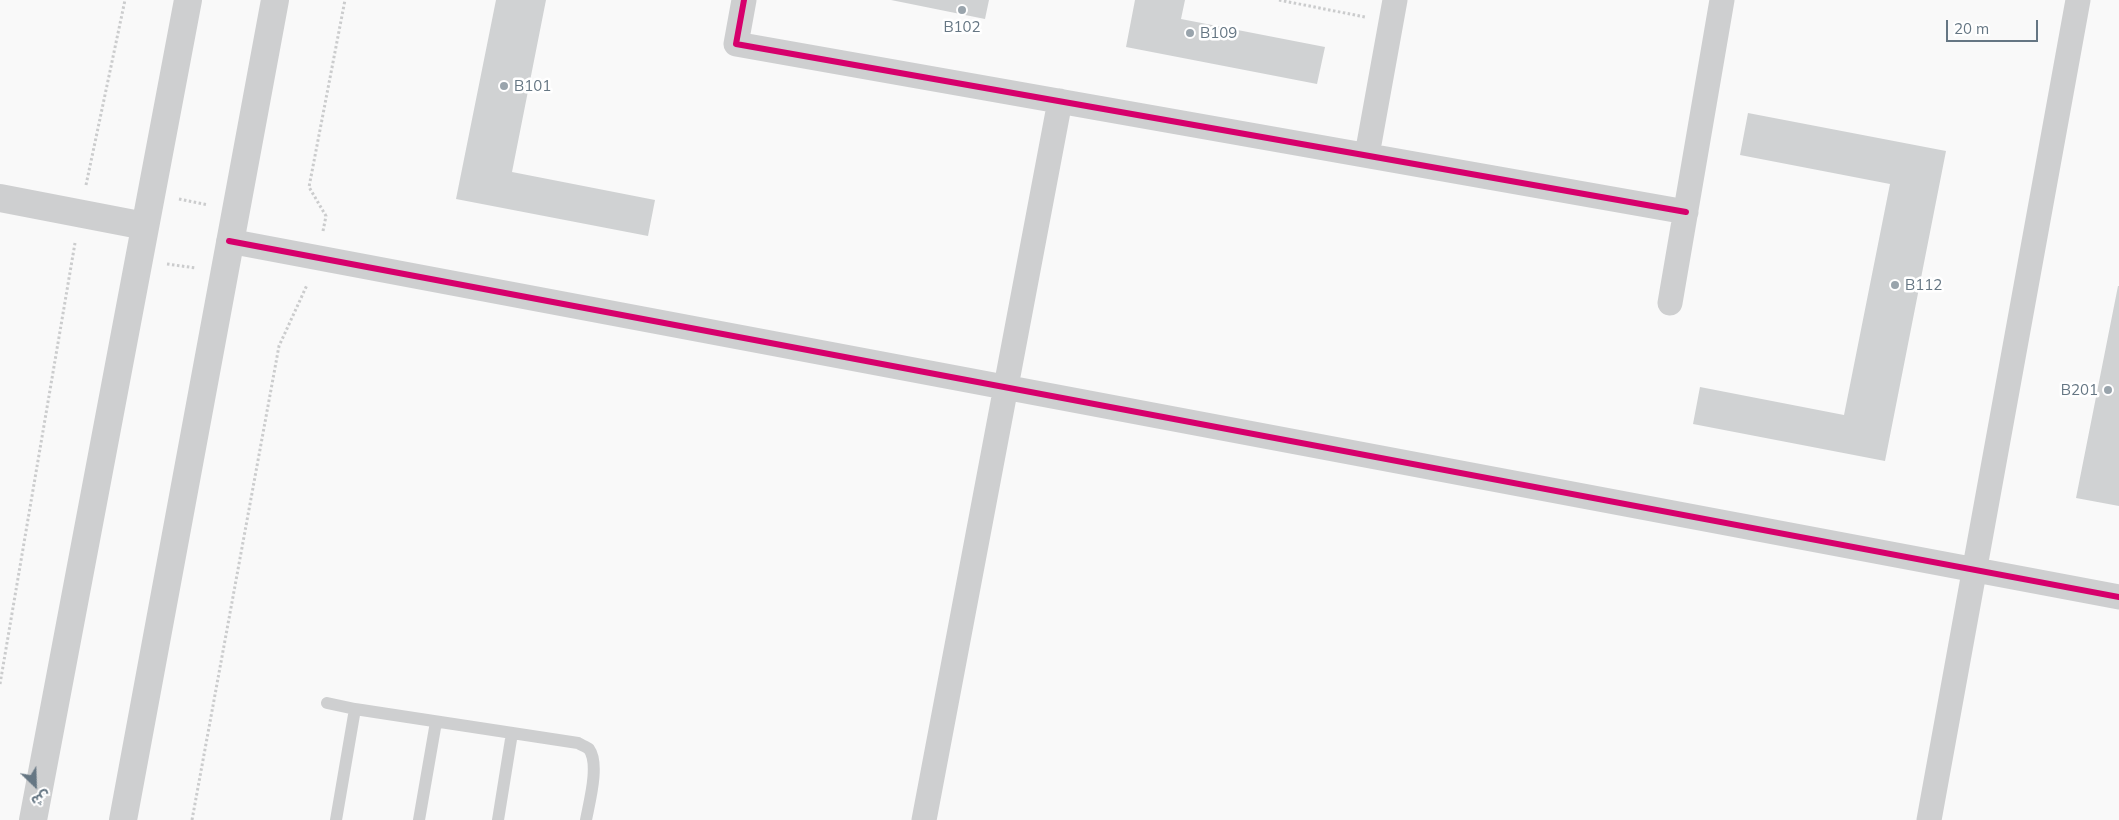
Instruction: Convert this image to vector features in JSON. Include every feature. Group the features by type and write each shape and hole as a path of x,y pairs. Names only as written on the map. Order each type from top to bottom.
{"street":[{"path":"33,820 188,0"},
{"path":"122,820 275,0"},
{"path":"744,0 736,44 1686,212"},
{"path":"1670,303 1722,0"},
{"path":"1929,820 2078,0"},
{"path":"1366,155 1393,11"},
{"path":"924,820 1060,101"},
{"path":"0,198 145,226"},
{"path":"229,241 2119,597"}],"lane":[{"path":"326,703 436,722 578,743 588,749 593,760 594,775 586,820"},
{"path":"336,820 355,709"},
{"path":"419,820 436,722"},
{"path":"498,820 512,733"}],"path":[{"path":"0,684 80,213 125,0"},
{"path":"192,820 279,346 319,258 326,216 309,187 345,0"},
{"path":"1279,0 1393,11"},
{"path":"152,193 235,210"},
{"path":"139,259 223,273"}],"building":[{"name":"B101","path":"496,0 546,0 512,172 655,200 648,236 456,199"},
{"name":"B102","path":"891,0 989,0 985,19"},
{"name":"B109","path":"1135,0 1185,0 1181,19 1325,47 1317,84 1126,47"},
{"name":"B112","path":"1748,113 1946,151 1885,461 1693,424 1700,387 1844,415 1890,184 1740,155"},
{"name":"B201","path":"2119,286 2119,506 2076,498"}],"cycle path":[{"path":"744,0 736,44 1686,212"},
{"path":"229,241 2119,597"}],"place":[{"name":"B102","path":"962,10"},
{"name":"B109","path":"1190,33"},
{"name":"B101","path":"504,86"},
{"name":"B112","path":"1895,285"},
{"name":"B201","path":"2108,390"}]}
